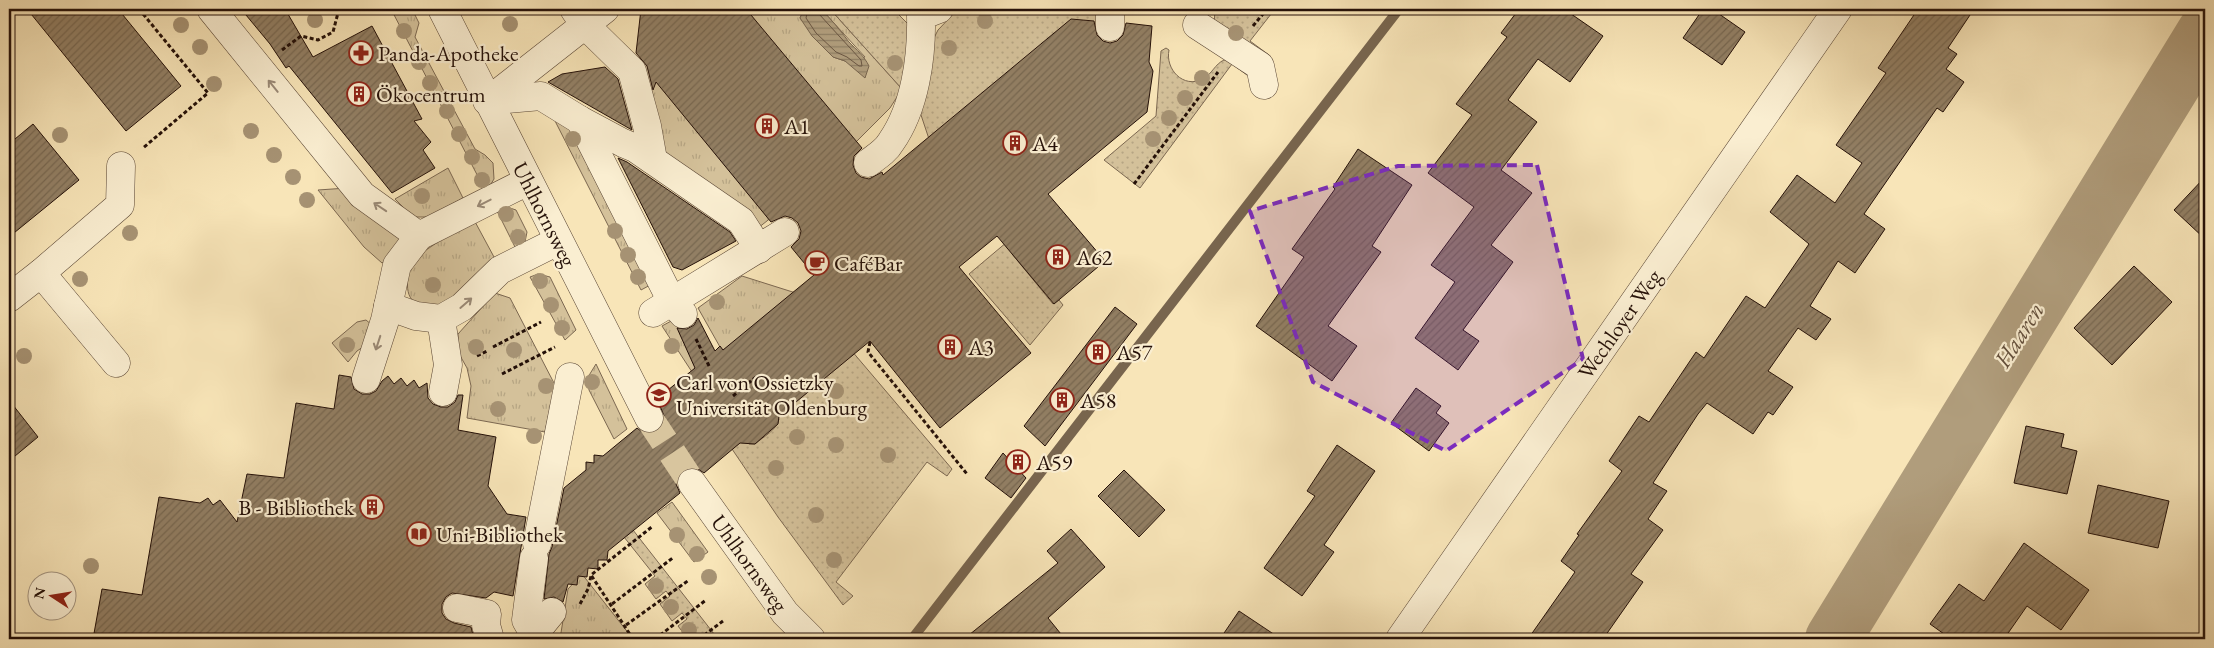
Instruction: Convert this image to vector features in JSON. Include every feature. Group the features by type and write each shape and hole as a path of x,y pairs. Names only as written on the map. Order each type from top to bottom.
{"street":[{"path":"211,9 362,195 419,236"},
{"name":"Uhlhornsweg","path":"442,9 649,418"},
{"name":"Wechloyer Weg","path":"1400,639 1838,9"},
{"path":"868,163 890,144 906,117 916,69 923,11"},
{"path":"488,101 588,14 632,71 647,126 653,160"},
{"path":"1194,14 1260,66 1264,85"},
{"path":"488,101 541,96 580,120 635,148 741,221 759,249"},
{"path":"580,120 669,309 785,232"},
{"path":"9,298 120,205 121,166"},
{"path":"366,379 388,306 397,265 419,236 528,181"},
{"path":"388,306 416,316 441,319 462,307 500,270 558,241"},
{"path":"41,273 116,363"},
{"path":"441,319 448,365 443,392"},
{"path":"552,612 534,637 526,620 536,551 570,377"},
{"name":"Uhlhornsweg","path":"692,483 785,613 811,639"},
{"path":"457,608 487,614 486,625 490,639"}],"path":[{"path":"121,166 208,94 139,9"},
{"path":"256,66 301,36 318,40 333,32 339,9"},
{"path":"1134,184 1267,9"},
{"path":"493,347 541,322"},
{"path":"870,342 868,352 967,474"},
{"path":"502,374 555,347"},
{"path":"733,396 757,376"},
{"path":"633,639 626,625 591,575 653,526"},
{"path":"612,604 674,557"},
{"path":"626,625 689,580"},
{"path":"655,639 706,600"},
{"path":"699,639 723,621"}],"highlighted area":[{"path":"1537,165 1583,359 1446,451 1313,382 1250,211 1398,166"}],"green space":[{"path":"391,9 412,9 419,23 415,37 475,149 493,163 494,179 486,192"},
{"path":"741,9 804,9 800,18 833,57 845,61 865,57 821,9 830,9 902,89 890,108 853,145"},
{"path":"830,9 893,9 911,27 902,89"},
{"path":"958,9 1101,9 1098,27 1072,24 930,142 921,115 919,94 927,52 938,30"},
{"path":"1215,9 1275,9 1250,41 1269,55 1263,62 1214,27"},
{"path":"1166,48 1169,50 1168,57 1173,70 1182,79 1196,81 1203,79 1224,60 1249,63 1251,78 1232,64 1140,188 1104,160 1156,116 1161,51"},
{"path":"640,57 772,217 758,228 653,150"},
{"path":"553,117 580,135 654,283 641,290"},
{"path":"448,168 463,198 429,217 413,217 395,199"},
{"path":"347,188 402,240 394,255 382,263 364,247 318,190"},
{"path":"504,206 516,210 527,232 525,242 516,249 496,209"},
{"path":"473,218 494,257 446,302 433,306 417,303 412,300 407,281 410,261"},
{"path":"1026,226 1012,254 1053,304 1059,300 1063,305 1030,345 969,274"},
{"path":"538,274 550,277 576,330 565,340 530,277"},
{"path":"742,276 799,294 727,354 720,347 698,308"},
{"path":"495,293 510,298 555,385 545,432 467,418 471,386 467,368 458,352 458,334"},
{"path":"366,320 372,325 369,343 357,351 348,362 332,343 357,322"},
{"path":"673,320 701,364 692,372 662,326"},
{"path":"851,350 952,469 947,476 927,462 836,582 853,596 843,605 778,517 732,449 745,439 749,444 755,444 769,433 778,423 779,419 775,414"},
{"path":"596,364 627,429 614,439 589,390 588,377"},
{"path":"672,502 708,552 694,562 657,513"},
{"path":"633,530 718,639 702,639 698,635 693,639 688,639 678,626 687,619 682,613 672,621 660,604 670,596 666,591 656,599 645,584 655,576 624,537"},
{"path":"582,574 633,639 560,639 568,589"}],"water":[{"path":"804,9 821,9 863,56 869,66 865,78 845,61 833,57 812,36 800,18"}],"building":[{"path":"27,9 118,9 181,86 126,131"},
{"name":"Ökocentrum","path":"241,9 285,9 313,57 372,26 422,119 414,121 431,142 423,150 435,168 392,193 289,66 286,68 270,44"},
{"path":"641,9 746,9 862,148 854,156 853,165 856,173 861,177 869,179 882,172 883,175 1071,19 1094,21 1097,35 1103,41 1110,43 1117,41 1123,35 1126,23 1152,26 1149,62 1153,71 1147,112 1048,194 1105,261 1054,304 997,236 959,267 1031,353 940,428 870,341 779,416 778,424 755,444 740,443 704,473 691,467 683,471 678,477 676,484 680,493 608,551 607,560 598,560 598,569 588,568 587,577 578,576 577,585 568,584 563,602 554,597 544,599 549,554 564,488 586,470 586,462 594,463 594,455 603,456 637,428 649,434 656,432 662,427 665,418 657,399 695,368 677,328 687,329 694,325 698,318 715,351 720,346 723,350 814,275 791,247 799,239 801,231 798,223 792,218 785,216 771,222 656,82 653,90 647,66 636,53"},
{"path":"1519,9 1564,9 1603,36 1570,82 1538,59 1508,100 1537,122 1501,170 1532,193 1491,245 1513,262 1463,330 1479,341 1458,370 1415,338 1455,282 1431,265 1474,207 1428,173 1472,115 1456,104 1507,37 1501,33"},
{"path":"1703,9 1712,9 1745,32 1722,65 1683,38"},
{"path":"1918,9 1974,9 1948,48 1957,54 1946,69 1964,82 1943,112 1937,108 1864,214 1885,229 1855,273 1838,261 1810,306 1831,319 1816,340 1798,328 1768,371 1793,387 1773,415 1768,412 1753,434 1707,403 1698,414 1653,483 1667,491 1648,519 1663,530 1631,574 1643,582 1603,639 1528,639 1575,572 1561,561 1579,535 1577,534 1622,471 1609,461 1639,416 1649,422 1696,352 1704,358 1746,296 1765,308 1809,244 1770,212 1797,175 1835,203 1862,163 1836,145 1886,73 1878,68"},
{"path":"605,67 618,79 632,130 548,82 562,74"},
{"path":"33,124 79,180 9,237 9,144"},
{"path":"1358,149 1412,185 1372,246 1381,252 1328,326 1357,346 1332,381 1256,326 1304,257 1292,249 1335,189 1333,187"},
{"path":"618,158 627,162 730,232 736,241 682,270 673,267"},
{"path":"2205,177 2205,239 2174,210"},
{"path":"2134,266 2172,302 2112,365 2074,328"},
{"path":"1115,307 1137,324 1045,446 1024,426"},
{"name":"B - Bibliothek","path":"339,375 351,377 354,389 362,394 370,394 376,391 382,381 388,376 394,384 401,378 407,386 414,380 419,388 427,383 428,398 433,404 441,407 448,407 455,402 458,395 463,395 458,430 496,437 488,486 507,514 526,517 513,596 494,592 486,598 452,593 446,597 442,604 442,613 446,619 471,627 474,639 93,639 102,589 142,595 159,497 200,503 208,498 213,505 220,500 237,522 247,474 284,478 296,403 334,409"},
{"path":"1416,388 1441,406 1436,413 1449,423 1429,451 1391,423"},
{"path":"9,400 38,437 9,461"},
{"path":"2026,426 2064,434 2061,447 2077,451 2067,494 2014,483"},
{"path":"1337,445 1375,471 1324,545 1334,552 1302,596 1264,568 1315,496 1307,491"},
{"path":"1003,453 1026,478 1011,498 985,478"},
{"path":"1124,470 1165,510 1139,537 1098,496"},
{"path":"2098,485 2169,501 2158,548 2088,533"},
{"path":"1071,529 1105,567 1048,618 1065,639 964,639 1058,563 1047,551"},
{"path":"2024,543 2089,590 2061,630 2027,606 2004,639 1951,639 1930,624 1959,584 1984,601"},
{"path":"1239,611 1281,639 1220,639"}],"waterway":[{"path":"912,639 1399,9"},
{"name":"Haaren","path":"1833,639 2205,32"}],"tunnel":[{"path":"649,418 692,483"}],"place":[{"name":"Panda-Apotheke","path":"361,53"},
{"name":"Ökocentrum","path":"359,94"},
{"name":"A1","path":"767,126"},
{"name":"A4","path":"1015,143"},
{"name":"A62","path":"1058,257"},
{"name":"CaféBar","path":"817,263"},
{"name":"A3","path":"950,347"},
{"name":"A57","path":"1098,352"},
{"name":"Carl von Ossietzky Universität Oldenburg","path":"659,395"},
{"name":"A58","path":"1062,400"},
{"name":"A59","path":"1018,462"},
{"name":"B - Bibliothek","path":"372,507"},
{"name":"Uni-Bibliothek","path":"419,534"}]}
